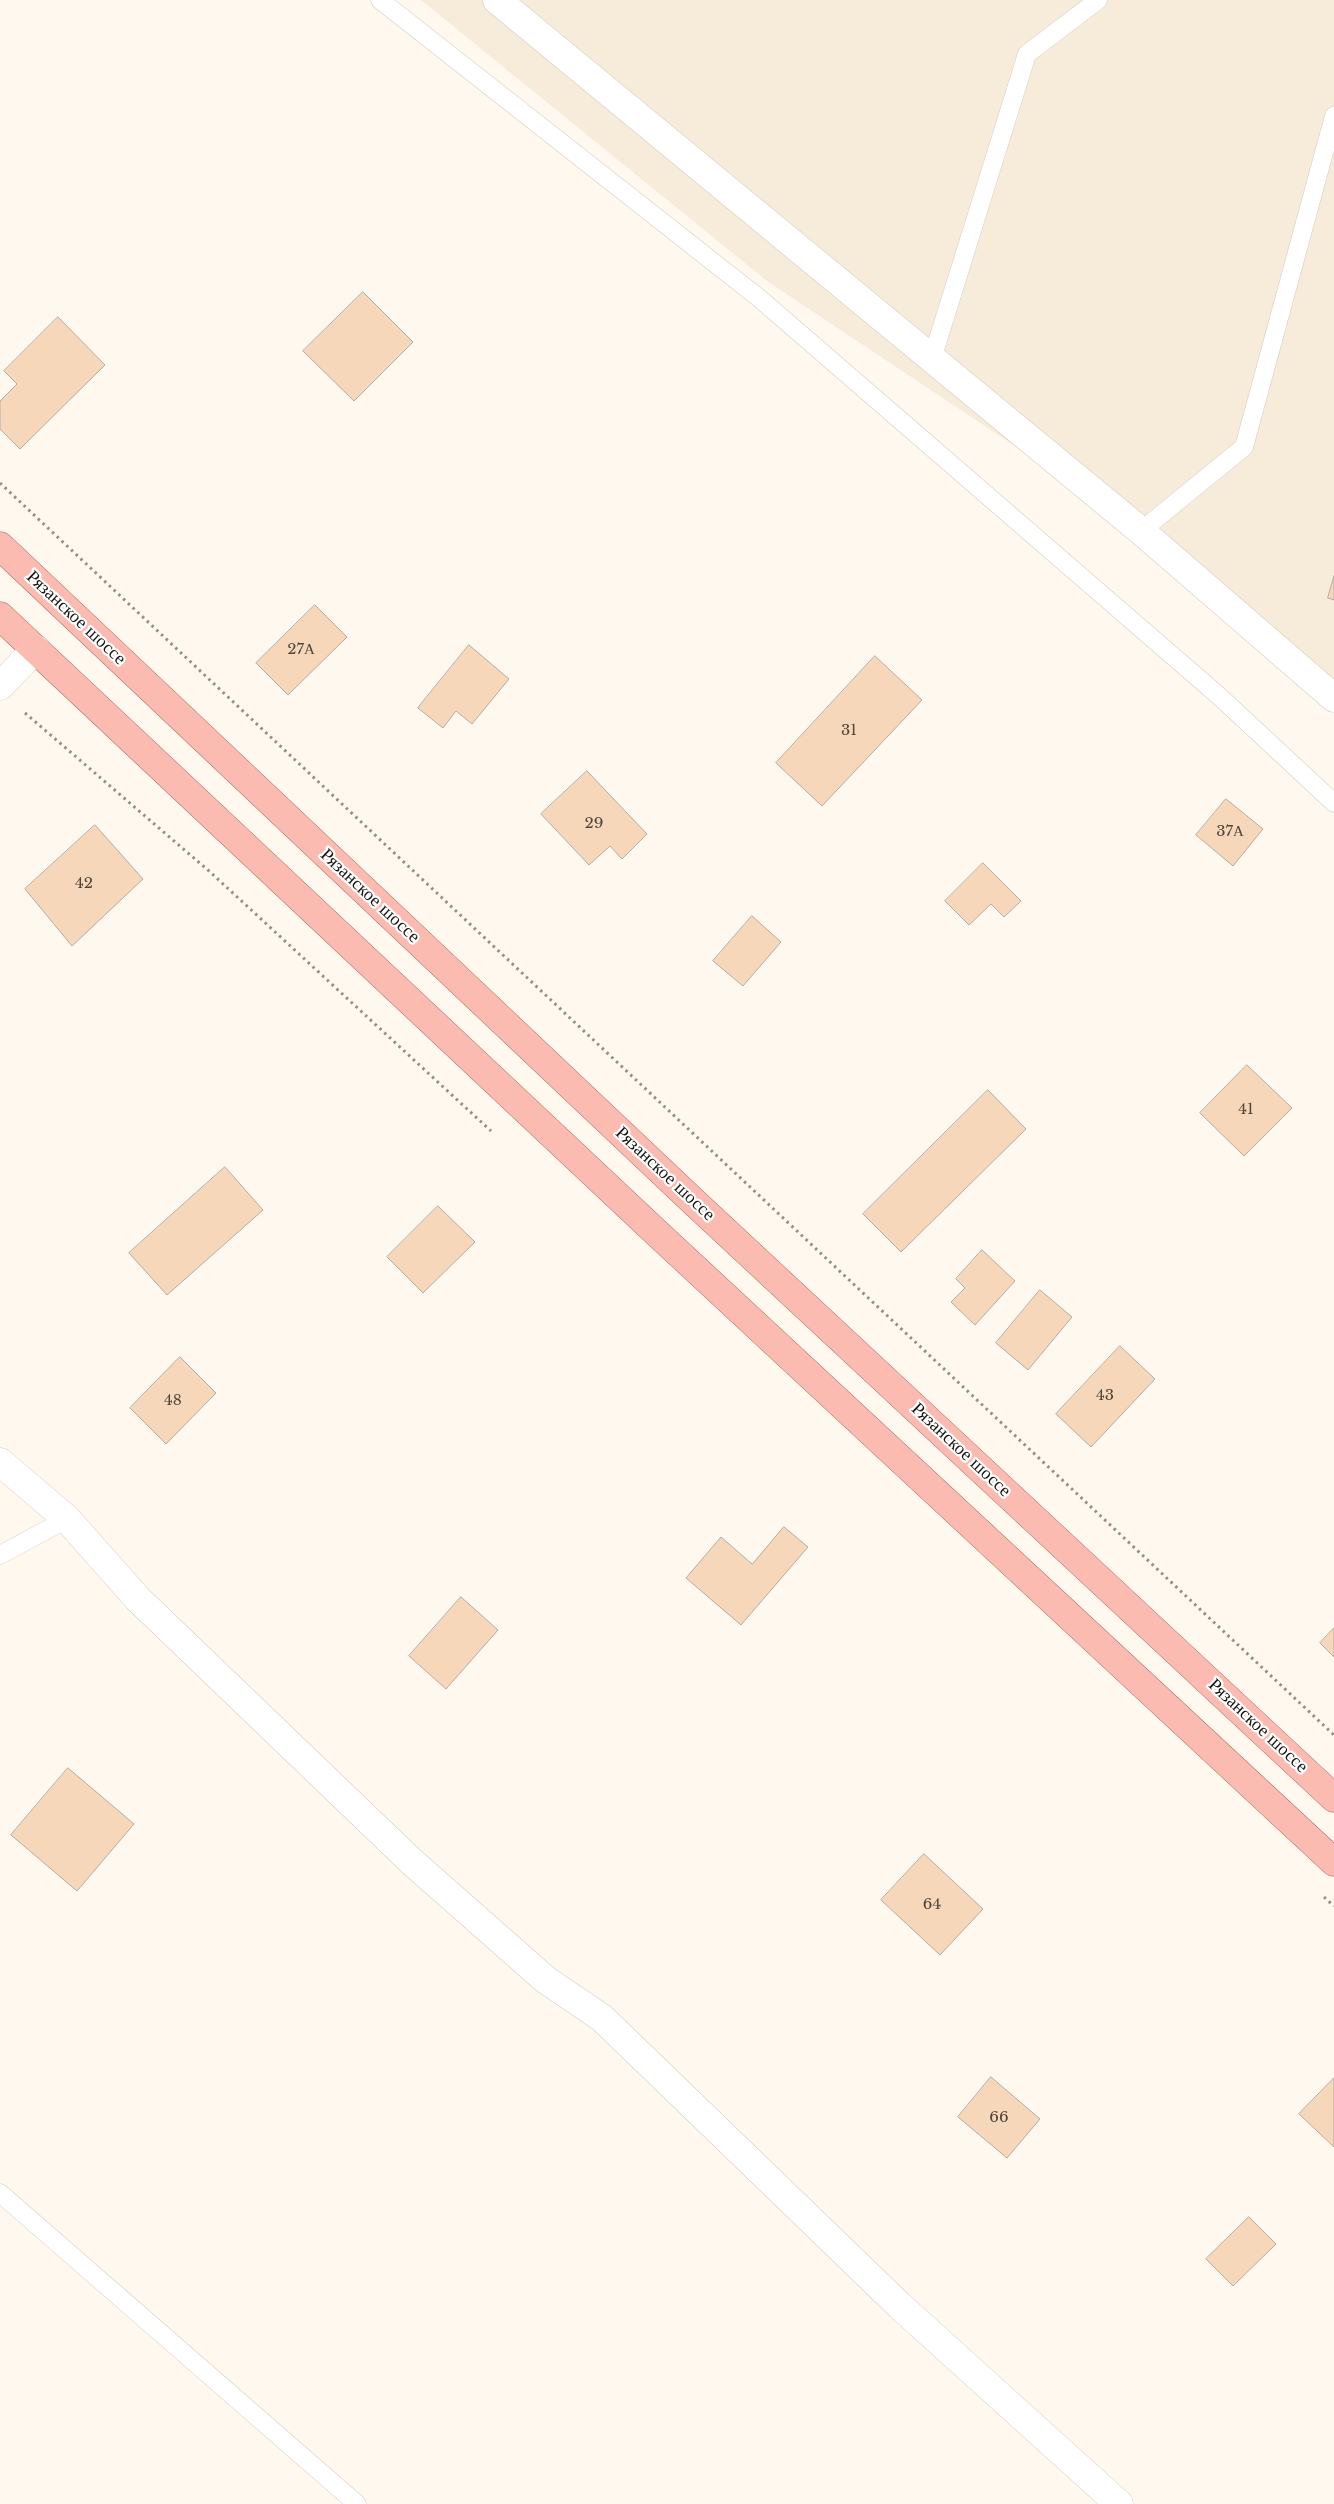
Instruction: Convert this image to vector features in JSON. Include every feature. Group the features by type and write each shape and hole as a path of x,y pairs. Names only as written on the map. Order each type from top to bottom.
{"main road":[{"name":"Рязанское шоссе","path":"0,546 696,1204 1334,1798"},
{"path":"0,616 659,1235 1334,1862"}],"street":[{"path":"497,0 1141,531 1334,698"},
{"path":"0,686 36,649"},
{"path":"0,1462 67,1519 138,1599 412,1862 546,1980 602,2018 900,2306 1119,2504"}],"lane":[{"path":"380,0 759,298 1220,696 1334,803"},
{"path":"932,359 1027,54 1098,0"},
{"path":"1141,531 1244,447 1334,116"},
{"path":"0,1555 67,1519"},
{"path":"0,2193 357,2504"}],"path":[{"path":"0,483 1334,1736"}],"shaded area":[{"path":"421,0 1334,0 1334,686 1207,574 767,281"}],"building":[{"path":"363,292 413,342 354,401 303,351"},
{"path":"58,317 105,365 20,449 0,429 0,401 17,384 4,371"},
{"path":"1334,576 1334,600 1328,598"},
{"path":"315,605 347,637 288,695 256,663"},
{"path":"469,645 509,679 472,724 456,711 443,728 418,708"},
{"path":"875,656 922,700 822,806 776,763"},
{"path":"587,771 647,834 622,859 610,846 589,865 541,814"},
{"path":"1226,799 1263,829 1233,866 1196,835"},
{"path":"95,825 143,879 72,946 25,889"},
{"path":"983,863 1021,901 1004,917 991,904 969,925 945,901"},
{"path":"752,916 781,942 743,986 713,961"},
{"path":"1247,1065 1292,1108 1244,1156 1200,1113"},
{"path":"988,1090 1026,1129 901,1252 863,1214"},
{"path":"225,1167 263,1210 167,1295 129,1253"},
{"path":"438,1206 475,1242 423,1293 387,1257"},
{"path":"982,1250 1015,1281 975,1325 951,1302 965,1288 956,1279"},
{"path":"1040,1290 1072,1317 1028,1370 996,1343"},
{"path":"1120,1346 1155,1379 1091,1447 1056,1414"},
{"path":"180,1357 216,1393 166,1444 130,1408"},
{"path":"784,1527 808,1547 741,1625 686,1578 721,1537 752,1564"},
{"path":"461,1597 498,1630 446,1689 409,1656"},
{"path":"1334,1628 1334,1657 1320,1643"},
{"path":"68,1768 134,1824 77,1891 11,1835"},
{"path":"924,1854 983,1909 940,1955 881,1900"},
{"path":"991,2077 1040,2119 1007,2158 958,2117"},
{"path":"1334,2078 1334,2147 1299,2114"},
{"path":"1249,2217 1276,2244 1233,2286 1206,2259"}]}
